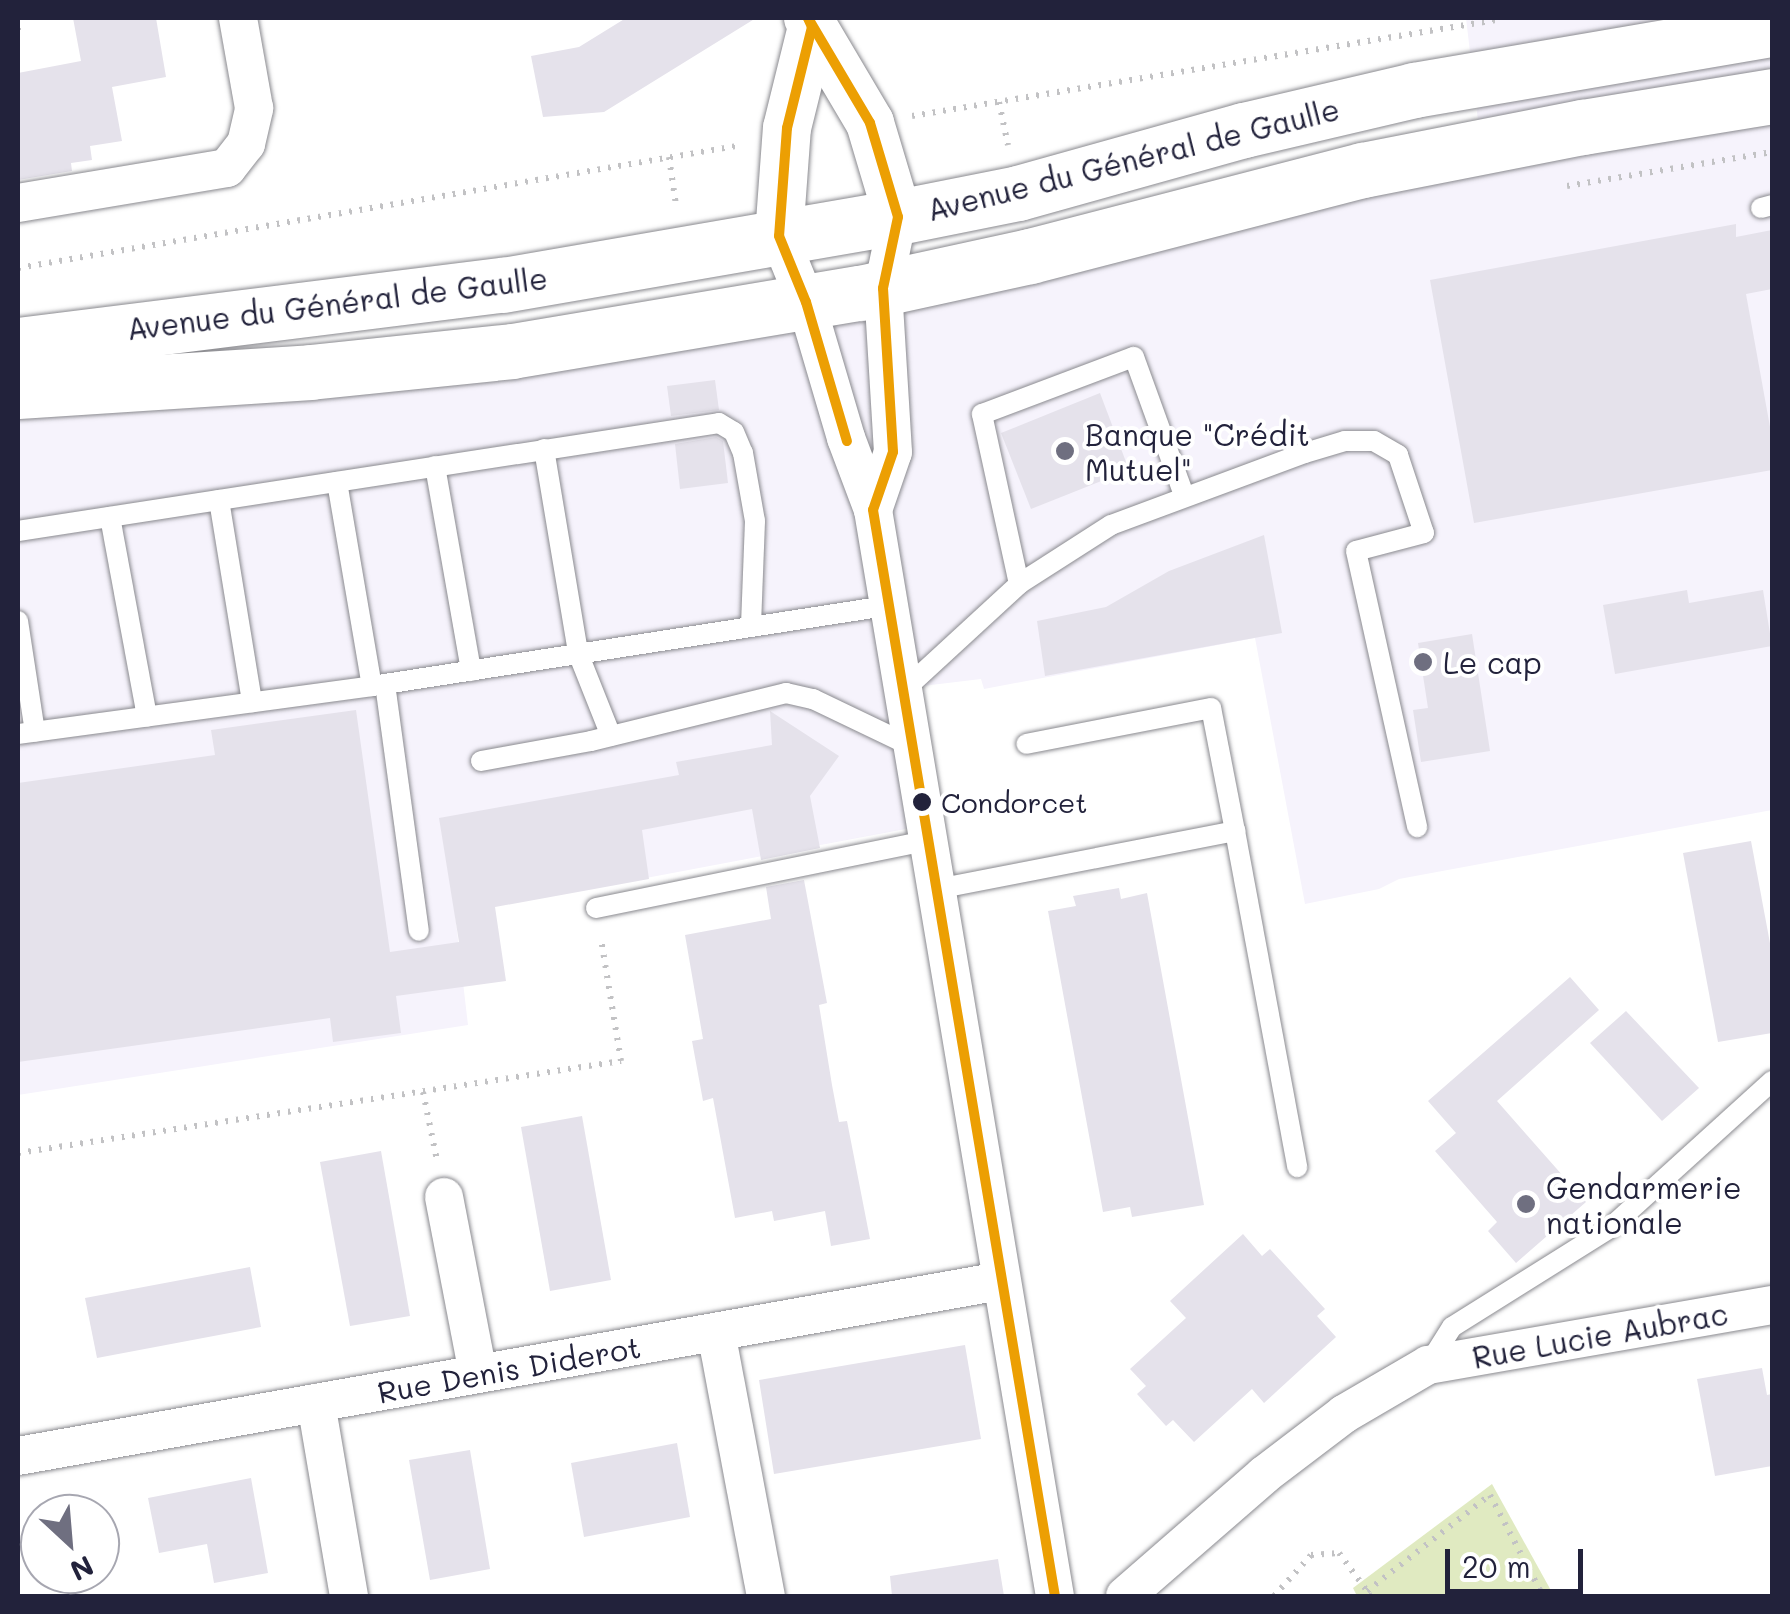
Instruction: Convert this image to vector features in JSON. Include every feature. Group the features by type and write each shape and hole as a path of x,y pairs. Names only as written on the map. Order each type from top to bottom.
{"main road":[{"name":"Avenue du Général de Gaulle","path":"18,345 503,285 898,217 1018,193 1244,130 1414,90 1772,30"},
{"name":"Avenue du Général de Gaulle","path":"18,390 310,372 512,352 883,288 1030,256 1363,170 1583,127 1772,96"}],"street":[{"path":"18,204 226,168 246,144 254,108 238,18"},
{"path":"810,22 870,123 898,217 883,288 892,452 874,510"},
{"path":"810,22 788,128 779,236 806,302 846,438 874,510 1055,1596"},
{"path":"444,1196 478,1374"},
{"name":"Rue Denis Diderot","path":"18,1456 1000,1281"},
{"name":"Rue Lucie Aubrac","path":"1428,1365 1772,1304"},
{"path":"716,1332 766,1596"},
{"path":"1125,1596 1264,1474 1344,1414 1428,1365"},
{"path":"316,1403 350,1596"}],"lane":[{"path":"1020,584 982,414 1134,358 1184,495"},
{"path":"18,531 720,423 734,432 756,521 750,627"},
{"path":"905,688 1020,584 1110,525 1184,495 1346,441 1374,440 1398,455 1424,533 1356,551 1418,827"},
{"path":"544,448 578,653 611,736"},
{"path":"434,466 471,671"},
{"path":"337,482 378,685 419,931"},
{"path":"219,500 252,702"},
{"path":"110,517 147,717"},
{"path":"18,621 26,733 378,685 892,604"},
{"path":"481,761 611,736 786,693 813,699 915,748"},
{"path":"1026,744 1210,708 1297,1167"},
{"path":"937,889 1234,832"},
{"path":"596,908 929,840"},
{"path":"1428,1365 1452,1327 1610,1228 1772,1081"}],"path":[{"path":"18,18 18,30"},
{"path":"18,1153 621,1061 596,908"},
{"path":"423,1092 444,1196"},
{"path":"1288,1596 1277,1593 1312,1555 1339,1554 1368,1594 1490,1495 1544,1596"}],"shaded area":[{"path":"1466,18 1772,18 1772,810 1399,879 1379,889 1305,904 1255,638 984,689 981,679 906,688 927,825 455,914 468,1025 18,1095 18,390 310,372 1481,146"}],"green space":[{"path":"1492,1484 1554,1596 1357,1596 1353,1588"}],"building":[{"path":"73,18 156,18 166,77 112,87 122,141 90,146 92,160 71,163 72,171 18,180 18,73 81,61"},
{"path":"626,18 756,18 604,112 543,117 531,56 579,47"},
{"path":"1736,224 1736,237 1772,230 1772,289 1746,294 1772,438 1772,470 1474,523 1430,280"},
{"path":"715,380 719,410 671,416 667,386"},
{"name":"Banque \"Crédit Mutuel\"","path":"1100,393 1129,470 1031,509 1001,433"},
{"path":"716,437 723,441 728,483 680,489 675,444"},
{"path":"1264,535 1282,633 1045,676 1037,621 1106,607 1169,571"},
{"path":"1687,590 1689,603 1763,590 1772,646 1615,674 1603,605"},
{"path":"1472,634 1490,751 1421,762 1413,710 1428,708 1418,643"},
{"path":"356,710 390,952 459,942 439,818 679,775 676,762 772,745 770,711 839,756 810,796 820,848 761,860 752,809 642,830 649,879 495,907 506,981 396,996 401,1033 333,1042 330,1018 18,1062 18,783 215,755 211,730"},
{"path":"1751,841 1772,954 1772,1033 1718,1042 1683,853"},
{"path":"804,880 827,1003 819,1005 832,1085 839,1122 847,1121 870,1239 831,1246 825,1211 774,1221 772,1211 735,1218 713,1098 703,1101 692,1041 703,1039 685,935 771,919 766,887"},
{"path":"1119,888 1121,899 1147,893 1204,1205 1132,1217 1130,1207 1103,1212 1048,911 1076,906 1073,896"},
{"path":"1570,977 1599,1010 1497,1101 1586,1202 1516,1263 1488,1231 1497,1222 1435,1151 1456,1133 1428,1101"},
{"path":"1626,1011 1699,1088 1662,1121 1590,1043"},
{"path":"582,1116 611,1280 550,1291 521,1127"},
{"path":"381,1151 410,1316 350,1326 320,1162"},
{"path":"1243,1234 1262,1256 1270,1249 1325,1309 1317,1316 1336,1337 1264,1403 1252,1389 1194,1442 1173,1420 1166,1426 1137,1394 1146,1386 1130,1369 1186,1318 1170,1301"},
{"path":"250,1267 261,1327 97,1358 85,1298"},
{"path":"965,1345 981,1439 774,1474 759,1380"},
{"path":"1762,1368 1767,1395 1772,1394 1772,1466 1715,1476 1697,1379"},
{"path":"677,1443 690,1517 584,1537 571,1463"},
{"path":"470,1450 490,1569 430,1580 409,1460"},
{"path":"251,1478 268,1573 214,1583 207,1544 159,1553 148,1498"},
{"path":"998,1559 1004,1596 892,1596 890,1576"}],"transit line":[{"path":"808,18 870,123 898,217 883,288 893,452 873,510 1055,1596"},
{"path":"808,18 812,27 787,128 779,236 806,302 847,441"}],"place":[{"name":"Banque \"Crédit Mutuel\"","path":"1065,451"},
{"name":"Le cap","path":"1423,662"},
{"name":"Condorcet","path":"922,802"},
{"name":"Gendarmerie nationale","path":"1526,1204"}]}
